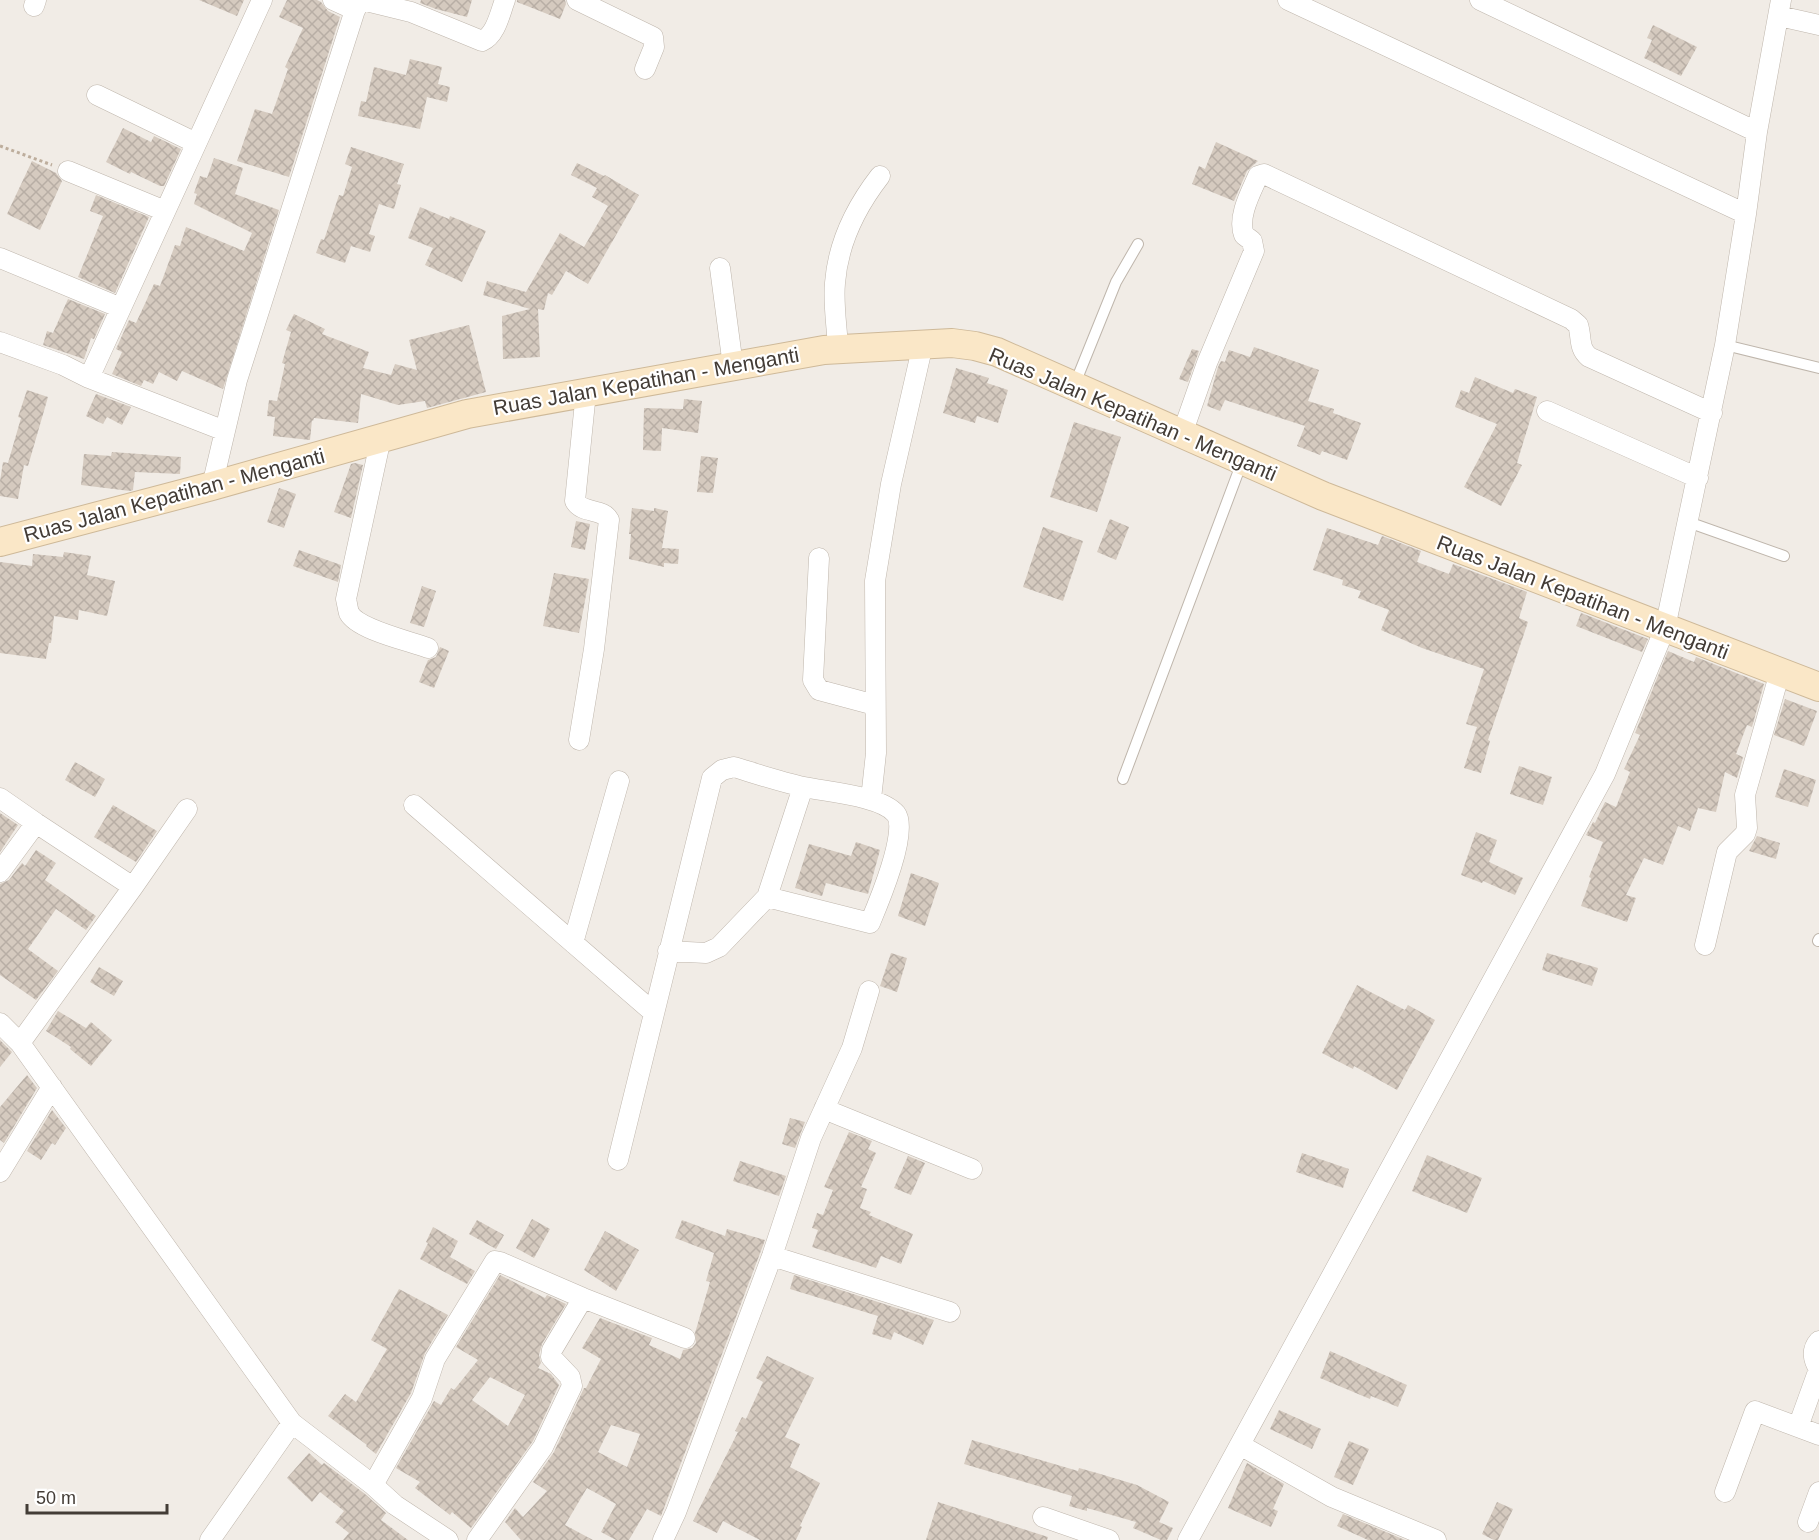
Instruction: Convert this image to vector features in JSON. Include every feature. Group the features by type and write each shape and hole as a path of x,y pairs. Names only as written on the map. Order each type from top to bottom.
{"main road":[{"name":"Ruas Jalan Kepatihan - Menganti","path":"0,542 212,486 467,414 838,348 952,342 997,352 1323,496 1819,687"}],"street":[{"path":"89,378 262,0"},
{"path":"333,0 414,6 482,41 492,33 505,0"},
{"path":"577,0 652,37 654,47 645,69"},
{"path":"1288,0 1746,213"},
{"path":"1480,0 1757,132"},
{"path":"212,486 237,380 360,3"},
{"path":"1188,1540 1605,774 1665,628 1725,345 1757,132 1780,8 1819,25"},
{"path":"98,95 196,143"},
{"path":"68,171 165,211"},
{"path":"1182,434 1207,363 1254,251 1252,241 1244,234 1245,208 1258,176 1264,174 1571,319 1578,325 1583,352 1589,357 1712,413"},
{"path":"838,348 835,284 838,260 844,240 864,197 880,176"},
{"path":"0,258 120,308"},
{"path":"720,268 733,366"},
{"path":"0,342 225,431"},
{"path":"871,799 876,753 875,580 891,484 923,344"},
{"path":"579,740 594,649 609,520 604,514 579,507 575,501 586,392"},
{"path":"1547,411 1698,478"},
{"path":"381,438 346,599 350,613 357,622 428,648"},
{"path":"819,558 813,680 819,690 875,705"},
{"path":"1705,945 1727,852 1745,834 1747,828 1745,795 1780,672"},
{"path":"618,1160 712,778 722,770 734,767 803,787 871,799 896,813 899,823 899,840 880,900 870,923 767,897"},
{"path":"573,943 619,781"},
{"path":"668,951 706,953 719,947 767,897 803,787"},
{"path":"0,798 133,887"},
{"path":"414,805 653,1012"},
{"path":"20,1043 187,809"},
{"path":"0,872 36,822"},
{"path":"663,1540 676,1512 772,1256 811,1138 852,1048 869,991"},
{"path":"0,1023 20,1043 292,1423 373,1485 395,1505 448,1540"},
{"path":"0,1172 52,1087"},
{"path":"825,1109 972,1169"},
{"path":"772,1256 950,1312"},
{"path":"373,1485 422,1398 435,1359 491,1264 495,1262 500,1262 685,1338"},
{"path":"477,1540 543,1447 572,1386 570,1377 551,1357 552,1350 583,1298"},
{"path":"1798,1427 1819,1369 1814,1361 1813,1353 1819,1341"},
{"path":"1725,1492 1755,1411 1819,1435"},
{"path":"210,1540 292,1423"},
{"path":"1240,1445 1332,1497 1436,1540"},
{"path":"1808,1522 1819,1492"},
{"path":"1043,1517 1109,1540"}],"lane":[{"path":"1074,386 1116,282 1138,244"},
{"path":"1725,345 1819,368"},
{"path":"1123,779 1242,461"},
{"path":"1688,522 1784,556"}],"path":[{"path":"0,146 68,171"}],"building":[{"path":"199,0 244,0 237,16"},
{"path":"287,0 317,0 328,11 340,17 289,177 237,161 255,109 272,114 288,69 285,67 303,28 279,17"},
{"path":"421,0 472,0 467,17 436,9 420,3"},
{"path":"517,0 565,0 566,4 560,19 517,2"},
{"path":"1653,25 1697,47 1681,76 1644,58 1652,40 1647,38"},
{"path":"410,59 442,67 438,84 450,87 447,102 427,97 420,129 358,116 361,101 366,102 374,67 406,75"},
{"path":"123,128 151,142 154,136 181,149 164,186 131,172 130,174 106,162"},
{"path":"1216,142 1258,161 1247,171 1234,201 1192,184 1199,166 1205,169"},
{"path":"351,147 404,164 397,184 401,185 394,209 379,204 369,234 375,236 370,252 351,246 345,263 316,253 321,239 324,240 339,195 343,196 352,167 345,164"},
{"path":"214,158 243,168 235,194 279,210 223,389 182,371 177,381 159,372 153,384 144,380 141,386 112,374 122,352 116,349 129,320 136,323 154,284 160,286 175,245 180,246 186,227 244,251 252,233 194,204 197,194 194,193 200,176 207,178"},
{"path":"32,161 56,173 62,181 40,230 7,214"},
{"path":"577,163 605,175 639,195 588,284 566,271 552,295 548,293 544,310 538,309 540,357 503,359 502,316 530,309 483,295 487,281 526,292 560,233 584,247 608,206 592,197 597,188 571,175"},
{"path":"96,195 149,217 115,293 78,277 103,216 90,211"},
{"path":"420,207 486,231 462,282 425,265 433,248 408,238"},
{"path":"68,299 105,314 94,339 91,338 84,359 43,345 47,331 53,333"},
{"path":"294,314 325,329 322,334 369,352 363,368 391,375 395,364 417,370 409,340 469,325 486,392 427,408 425,401 398,405 361,394 358,423 314,418 310,440 273,436 275,417 267,416 269,400 277,401 285,364 282,363 291,332 286,330"},
{"path":"1254,347 1319,370 1308,401 1334,409 1333,413 1361,423 1347,460 1322,451 1320,455 1297,446 1305,426 1225,400 1220,411 1207,406 1218,367 1221,361 1225,362 1229,350 1250,357"},
{"path":"1192,349 1199,351 1188,382 1179,379"},
{"path":"956,368 989,378 987,383 1008,390 998,423 977,416 975,423 943,413"},
{"path":"1475,377 1513,393 1515,389 1537,397 1517,463 1522,465 1501,506 1464,487 1497,424 1455,407 1461,390 1469,393"},
{"path":"27,390 48,397 28,466 24,465 18,499 0,496 3,462 8,463 21,418 18,417"},
{"path":"96,394 131,407 122,425 107,417 103,424 86,416"},
{"path":"684,399 702,401 698,433 662,428 661,451 643,450 644,408 683,409"},
{"path":"1074,422 1121,437 1097,512 1050,497"},
{"path":"112,452 181,457 180,474 135,472 133,490 130,491 81,485 84,454 111,456"},
{"path":"701,456 718,458 713,493 697,492"},
{"path":"351,464 363,465 351,518 334,512"},
{"path":"279,488 296,494 284,528 267,522"},
{"path":"632,508 654,511 654,508 668,511 662,548 679,549 678,564 664,563 664,567 629,559"},
{"path":"1110,519 1129,527 1116,560 1097,552"},
{"path":"576,521 590,524 585,550 571,547"},
{"path":"1043,527 1083,541 1063,601 1023,587"},
{"path":"1327,528 1378,545 1382,536 1421,551 1417,562 1449,574 1453,564 1527,592 1519,618 1528,622 1488,740 1490,741 1481,773 1464,768 1477,727 1466,724 1484,669 1422,648 1381,630 1389,610 1358,598 1361,591 1342,585 1343,580 1313,570"},
{"path":"299,550 341,565 338,582 293,566"},
{"path":"64,552 91,556 87,575 115,581 107,616 79,610 78,620 54,616 51,643 49,643 46,659 0,653 0,562 32,566 33,554 63,557"},
{"path":"554,573 589,579 579,633 543,626"},
{"path":"422,586 436,591 424,627 410,623"},
{"path":"1581,613 1648,639 1642,652 1576,626"},
{"path":"440,647 449,651 434,688 419,682 428,660 436,657"},
{"path":"1668,651 1694,662 1696,657 1764,684 1752,727 1747,725 1736,754 1743,757 1737,778 1725,772 1716,812 1698,808 1690,831 1678,826 1663,865 1644,858 1626,895 1636,898 1627,922 1581,906 1591,878 1589,877 1603,842 1586,835 1593,822 1595,823 1605,802 1616,807 1630,772 1624,769 1640,735 1635,733"},
{"path":"1785,699 1817,711 1804,746 1774,735"},
{"path":"75,762 105,779 95,797 65,780"},
{"path":"1519,766 1552,777 1543,805 1510,794"},
{"path":"1784,769 1816,780 1808,807 1775,797"},
{"path":"113,805 157,831 136,862 94,837"},
{"path":"0,813 18,825 0,852"},
{"path":"1476,832 1497,840 1489,862 1523,878 1515,895 1483,881 1482,883 1461,875"},
{"path":"1757,836 1780,843 1776,859 1749,851"},
{"path":"856,842 880,850 868,894 826,883 822,896 795,888 809,844 851,856"},
{"path":"36,850 56,863 45,880 96,916 86,930 56,909 28,949 58,971 36,1000 0,975 0,884 9,880 22,863 25,866"},
{"path":"911,873 939,883 925,926 898,916"},
{"path":"891,953 907,958 897,992 880,986"},
{"path":"1547,953 1598,968 1592,986 1542,970"},
{"path":"99,967 123,981 114,996 90,982"},
{"path":"1357,985 1405,1010 1408,1005 1435,1020 1397,1090 1354,1066 1353,1069 1322,1053"},
{"path":"58,1011 86,1028 91,1022 112,1040 91,1066 70,1049 71,1047 46,1031"},
{"path":"0,1040 12,1052 0,1067"},
{"path":"27,1075 37,1088 4,1143 0,1140 0,1107"},
{"path":"52,1110 66,1128 41,1160 27,1151"},
{"path":"790,1118 805,1122 795,1148 782,1144"},
{"path":"849,1132 872,1141 868,1149 876,1153 861,1187 867,1189 860,1208 871,1212 869,1215 913,1234 901,1264 881,1256 876,1268 812,1247 818,1230 812,1228 817,1213 823,1215 833,1190 824,1187"},
{"path":"1302,1153 1349,1169 1343,1188 1296,1172"},
{"path":"1427,1155 1482,1178 1467,1213 1412,1191"},
{"path":"908,1156 925,1163 911,1195 894,1188"},
{"path":"740,1161 786,1176 779,1196 733,1181"},
{"path":"532,1219 550,1229 534,1258 516,1248"},
{"path":"477,1220 504,1235 496,1249 469,1234"},
{"path":"682,1220 725,1236 727,1229 765,1240 661,1516 647,1509 629,1540 616,1540 601,1532 616,1504 587,1488 565,1525 593,1540 521,1540 505,1522 515,1508 523,1517 547,1491 533,1482 554,1452 584,1388 601,1359 582,1348 600,1318 652,1338 649,1345 680,1359 683,1350 692,1348 696,1343 695,1333 710,1282 706,1281 714,1253 675,1238","holes":["611,1425 640,1434 627,1467 598,1452"]},
{"path":"433,1227 458,1241 450,1257 475,1271 467,1284 420,1259"},
{"path":"605,1231 639,1250 616,1291 584,1270"},
{"path":"500,1275 545,1298 547,1295 566,1304 542,1344 539,1355 541,1363 538,1368 551,1374 559,1385 533,1441 471,1528 452,1512 450,1515 415,1488 420,1482 396,1468 434,1401 441,1405 451,1388 454,1390 478,1360 456,1347","holes":["490,1377 525,1395 508,1426 472,1400"]},
{"path":"794,1275 934,1320 923,1345 894,1332 891,1340 872,1334 878,1316 790,1289"},
{"path":"399,1289 448,1315 425,1353 411,1393 376,1454 328,1416 345,1394 356,1402 387,1349 371,1340"},
{"path":"1330,1351 1407,1385 1398,1407 1371,1396 1370,1399 1320,1378"},
{"path":"767,1356 814,1378 785,1437 800,1444 790,1467 820,1483 796,1540 760,1540 723,1521 717,1533 693,1521 738,1432 735,1431 742,1417 746,1419 763,1382 756,1378"},
{"path":"1279,1410 1321,1429 1312,1449 1270,1429"},
{"path":"972,1440 1078,1471 1079,1468 1137,1485 1169,1502 1159,1522 1173,1528 1167,1540 1161,1540 1133,1528 1136,1522 1087,1508 1087,1511 1069,1506 1072,1496 964,1464"},
{"path":"1349,1441 1369,1449 1353,1485 1334,1477"},
{"path":"309,1453 322,1465 324,1463 365,1494 386,1513 381,1520 408,1540 343,1540 349,1533 335,1522 344,1511 320,1492 312,1502 287,1478"},
{"path":"1247,1463 1284,1484 1273,1509 1278,1511 1271,1527 1228,1508"},
{"path":"938,1502 1048,1537 1047,1540 926,1540"},
{"path":"1497,1502 1513,1509 1498,1540 1494,1540 1482,1534"},
{"path":"1343,1514 1405,1540 1368,1540 1337,1526"}]}
